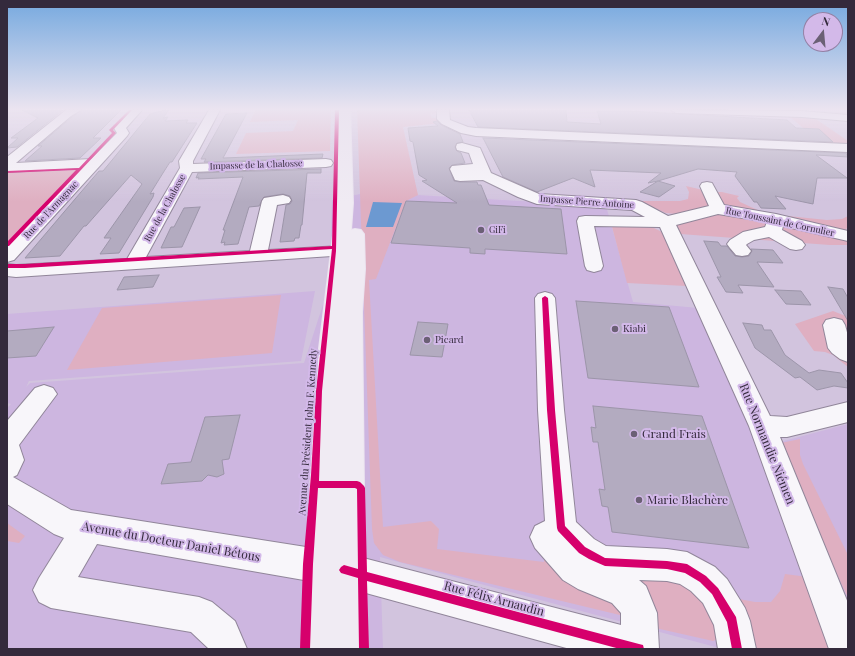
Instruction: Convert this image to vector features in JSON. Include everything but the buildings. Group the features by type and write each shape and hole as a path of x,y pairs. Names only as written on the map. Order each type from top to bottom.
{"main road":[{"name":"Avenue du Président John F. Kennedy","path":"344,141 345,203 348,248 327,381 336,408 334,569 344,649"},
{"name":"Avenue du Président John F. Kennedy","path":"322,649 334,569 349,490 351,312 355,269 348,248"}],"street":[{"path":"7,164 35,141"},
{"name":"Rue de l'Armagnac","path":"7,256 115,141"},
{"name":"Rue de la Chalosse","path":"134,263 187,168 186,161 198,141"},
{"path":"676,141 848,148"},
{"name":"Impasse Pierre Antoine","path":"462,148 475,151 483,172 504,186 537,199 636,205 666,222"},
{"path":"7,168 93,163"},
{"name":"Impasse de la Chalosse","path":"187,168 326,163"},
{"path":"707,186 718,209"},
{"path":"258,256 270,201 283,200"},
{"name":"Rue Toussaint de Cornulier","path":"594,266 585,221 666,222 718,209 774,225 848,236"},
{"name":"Rue Normandie Niémen","path":"666,222 762,426 848,649"},
{"path":"742,251 736,244 749,236 774,225 796,245"},
{"path":"7,270 16,271 258,256 348,248"},
{"path":"545,298 551,410 553,533 575,568 590,577 624,590 633,599 639,613 639,649"},
{"path":"834,325 840,348 848,354"},
{"path":"7,440 44,394"},
{"path":"762,426 787,427 848,412"},
{"path":"7,451 10,454 10,460 7,467"},
{"name":"Avenue du Docteur Daniel Bétous","path":"7,488 65,524 334,569"},
{"path":"89,528 51,590 200,615 222,634 228,649"},
{"path":"553,533 605,562 667,566 687,569 703,579 715,591 732,621 737,649"},
{"name":"Rue Félix Arnaudin","path":"334,569 639,649"}],"shaded area":[{"path":"242,141 330,141 330,151 236,154"},
{"path":"358,141 406,141 418,195 406,201 376,279 369,280 383,527 431,521 439,529 437,549 544,562 544,544 616,594 628,617 400,562 383,555 374,543 372,529"},
{"path":"818,141 848,141 848,147 824,146"},
{"path":"77,170 7,242 7,173"},
{"path":"686,186 703,190 710,204 703,209 676,214 666,213 638,201 680,201 688,199 689,192"},
{"path":"716,192 739,196 737,198 740,202 762,212 723,204"},
{"path":"360,194 418,195 606,206 633,302 698,308 761,447 848,424 848,649 723,649 380,557 383,649 7,649 7,408 11,404 7,403 7,314 315,291 301,361 29,381 26,387 30,383 304,363 329,286 332,200"},
{"path":"733,214 848,240 848,245 680,234 676,226 682,222 715,215"},
{"path":"778,215 827,220 842,219 848,216 848,227 845,230"},
{"path":"611,223 652,227 662,232 686,286 627,283"},
{"path":"281,295 272,353 67,370 102,308"},
{"path":"833,311 848,317 848,367 833,355 825,352 814,351 795,324"},
{"path":"800,439 800,455 803,464 848,555 848,598 776,444"},
{"path":"7,523 25,536 19,543 7,541"},
{"path":"564,539 699,585 722,637 713,641 651,627"},
{"path":"785,574 808,577 838,649 761,649 754,647 723,596 755,602 771,602 780,591"}],"water":[{"path":"373,202 402,203 393,227 366,227"}],"cycle path":[{"path":"7,245 107,141"},
{"path":"305,649 308,564 315,475 319,391 334,251 336,141"},
{"path":"7,172 80,169"},
{"path":"7,266 334,247"},
{"path":"545,298 551,410 561,528 582,550 605,562 667,565 687,569 703,579 715,591 732,621 737,649"},
{"path":"314,485 357,484 361,488 364,649"},
{"path":"344,570 639,649"}],"place":[{"name":"GiFi","path":"481,230"},
{"name":"Kiabi","path":"615,329"},
{"name":"Picard","path":"427,340"},
{"name":"Grand Frais","path":"634,434"},
{"name":"Marie Blachère","path":"639,500"}]}
